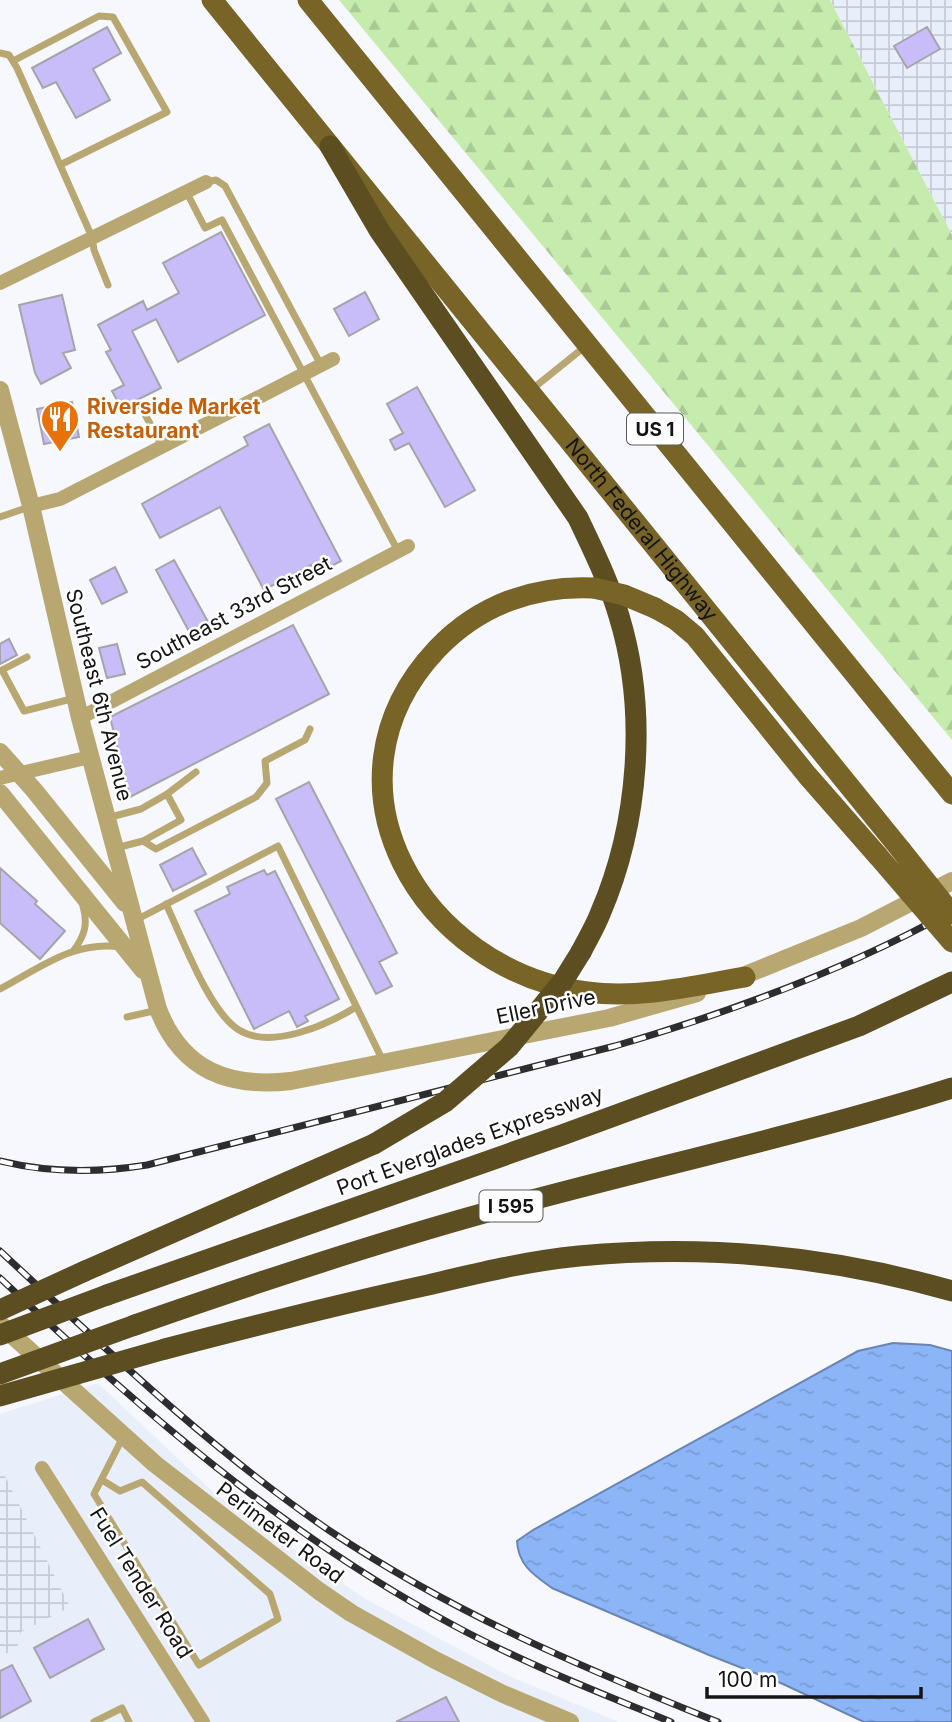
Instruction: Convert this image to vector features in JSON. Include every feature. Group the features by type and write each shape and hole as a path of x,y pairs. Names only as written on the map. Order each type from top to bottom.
{"highway":[{"path":"0,1310 374,1144 446,1102 509,1046 563,981 600,915 619,861 635,763 631,671 620,617 602,569 578,518 380,230 330,146"},
{"name":"Port Everglades Expressway","path":"0,1335 859,1026 952,982"},
{"path":"859,1026 952,995"},
{"path":"893,1107 952,1088"},
{"path":"893,1107 952,1095"},
{"name":"I 595","path":"0,1374 287,1273 415,1233 580,1187 893,1107"},
{"path":"0,1396 307,1312 471,1275 577,1257 685,1251 795,1258 903,1277 952,1291"}],"main road":[{"name":"North Federal Highway","path":"212,0 952,914"},
{"name":"US 1","path":"308,0 952,794"},
{"path":"745,977 629,994 587,992 543,982 503,966 474,946 445,922 413,884 392,841 382,791 384,744 395,713 422,666 459,629 501,603 547,590 594,588 624,595 655,608 686,627 807,775 952,942"}],"street":[{"path":"0,283 205,181"},
{"path":"30,506 60,499 327,362"},
{"name":"Southeast 6th Avenue","path":"0,390 80,718 158,1009"},
{"name":"Southeast 33rd Street","path":"80,718 403,549"},
{"path":"0,752 19,772 132,915"},
{"path":"0,778 90,757"},
{"path":"0,793 150,979"},
{"name":"Eller Drive","path":"158,1009 173,1041 191,1060 218,1075 232,1079 275,1083 610,1018 684,997 745,977 861,928 952,881"},
{"name":"Perimeter Road","path":"0,1324 124,1437 204,1504 284,1566 351,1613 480,1683 570,1722"},
{"name":"Fuel Tender Road","path":"42,1468 203,1722"}],"lane":[{"path":"13,61 99,16 113,17 167,112 60,165"},
{"path":"0,52 9,55 13,61 92,237 94,250 108,285"},
{"path":"205,181 216,180 225,186 327,362"},
{"path":"186,191 205,228 222,220 303,374 403,549"},
{"path":"529,391 587,345"},
{"path":"140,405 162,446"},
{"path":"0,517 30,506"},
{"path":"27,657 2,670 24,711 76,698"},
{"path":"143,841 156,849 256,797 267,783 265,761 305,740 310,729"},
{"path":"106,818 141,809 196,772"},
{"path":"114,848 143,841 181,820 167,794"},
{"path":"132,915 166,904 278,846 384,1063"},
{"path":"73,950 82,939 86,923 78,887"},
{"path":"166,904 214,1003 239,1031 260,1036 287,1035 335,1020 356,1007"},
{"path":"0,989 73,950 94,945 125,947"},
{"path":"127,1017 158,1009"},
{"path":"102,1480 120,1491 142,1482 270,1594 278,1619 199,1665 94,1494 124,1437"},
{"path":"94,1722 122,1708 129,1722"}],"shaded area":[{"path":"830,0 952,0 952,235"},
{"path":"98,1383 213,1492 362,1597 509,1676 619,1722 0,1722 0,1414"},
{"path":"0,1466 70,1607 21,1632 17,1648 0,1657"}],"green space":[{"path":"339,0 830,0 952,235 952,740"}],"water":[{"path":"893,1343 930,1345 952,1351 952,1722 864,1722 783,1684 552,1588 533,1574 520,1557 517,1541 533,1530 858,1351"}],"building":[{"path":"107,27 121,53 93,69 110,100 76,118 56,82 43,88 32,68"},
{"path":"927,27 940,49 907,68 894,46"},
{"path":"221,232 265,315 178,362 156,319 132,331 161,388 121,408 112,391 124,385 106,352 111,350 98,325 143,301 147,310 179,293 163,263"},
{"path":"365,292 379,319 349,336 334,309"},
{"path":"62,295 75,350 63,353 71,368 41,384 35,373 19,305"},
{"path":"417,387 475,490 445,507 409,443 395,450 390,440 403,433 387,404"},
{"path":"72,402 79,437 44,444 37,409"},
{"path":"269,424 341,561 316,574 311,565 264,590 220,507 160,538 142,504 248,445 244,437"},
{"path":"174,560 212,629 193,639 156,570"},
{"path":"115,567 127,592 102,604 90,580"},
{"path":"293,625 329,694 130,797 110,717"},
{"path":"9,639 17,655 0,664 0,644"},
{"path":"117,644 125,674 107,678 99,648"},
{"path":"309,782 397,953 379,962 392,986 376,994 276,799"},
{"path":"192,848 206,874 173,891 160,865"},
{"path":"0,868 65,931 40,959 0,923"},
{"path":"264,870 267,875 275,871 339,999 305,1016 308,1021 297,1027 289,1011 254,1029 195,911 230,894 227,887"},
{"path":"88,1619 104,1649 50,1678 34,1648"},
{"path":"12,1665 31,1701 0,1718 0,1671"},
{"path":"446,1697 459,1722 396,1722"}],"railway":[{"path":"0,1161 37,1168 73,1170 147,1165 615,1046 702,1019 787,988 871,952 952,911"},
{"path":"0,1251 201,1433 330,1531 470,1613 617,1681 718,1722"},
{"path":"0,1278 160,1421 272,1510 330,1551 391,1590 479,1639 671,1722"}],"place":[{"name":"Riverside Market Restaurant","path":"60,453"}]}
